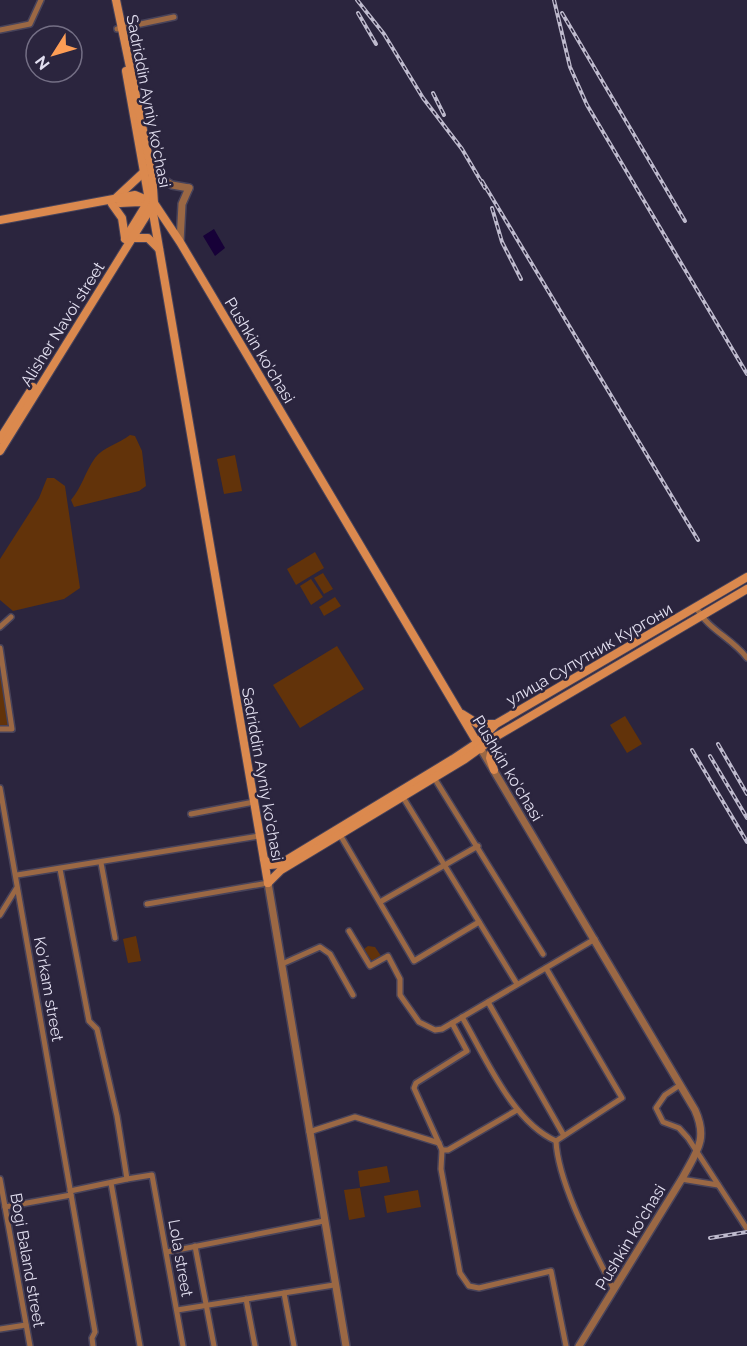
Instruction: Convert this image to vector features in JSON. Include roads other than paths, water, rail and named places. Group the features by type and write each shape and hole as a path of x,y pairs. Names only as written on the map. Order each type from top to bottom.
{"main road":[{"name":"Sadriddin Ayniy ko'chasi","path":"111,0 149,172 159,249 268,883"},
{"name":"Sadriddin Ayniy ko'chasi","path":"116,0 119,28"},
{"path":"0,225 113,202 149,172"},
{"path":"0,220 113,202 132,201 152,206"},
{"path":"113,202 122,218 129,239 148,238 159,249"},
{"name":"Alisher Navoi street","path":"0,439 152,206"},
{"name":"Pushkin ko'chasi","path":"152,206 180,242 479,746"},
{"name":"Alisher Navoi street","path":"0,451 129,239"},
{"name":"улица Супутник Кургони","path":"479,746 496,724 747,577"},
{"path":"268,883 280,867 479,746 747,589"},
{"path":"459,713 478,724 496,724"},
{"path":"494,770 490,747 497,736"},
{"path":"264,860 270,865 280,867"}],"street":[{"path":"0,30 30,24 34,21 41,0"},
{"path":"119,28 174,17"},
{"path":"149,172 172,185 189,188 182,204 180,242"},
{"path":"696,607 707,624 737,644 747,658"},
{"path":"0,627 11,617"},
{"path":"0,648 12,729 0,729"},
{"name":"Pushkin ko'chasi","path":"479,746 595,939 700,1122 702,1134 696,1152 579,1346"},
{"path":"433,775 543,954"},
{"name":"Ko'rkam street","path":"0,788 95,1332 92,1338 93,1346"},
{"path":"401,794 517,984"},
{"path":"191,813 254,802"},
{"path":"338,832 414,961 479,922"},
{"path":"17,875 259,836"},
{"path":"380,902 478,846"},
{"path":"101,863 115,938"},
{"path":"5,1207 126,1179 117,1116 97,1029 89,1021 60,869"},
{"path":"147,904 268,883"},
{"name":"Sadriddin Ayniy ko'chasi","path":"268,883 346,1346"},
{"path":"0,915 16,888"},
{"path":"349,931 370,966 388,956 400,979 400,995 419,1022 435,1029 452,1023 595,939"},
{"path":"282,964 320,947 330,954 353,995"},
{"path":"546,968 622,1098 563,1134 556,1141 556,1159 594,1251 614,1290"},
{"path":"488,1002 563,1134"},
{"path":"462,1017 517,1110 545,1136 556,1141"},
{"path":"452,1023 467,1051"},
{"path":"478,1044 416,1083 414,1089 442,1150 441,1169 460,1273 469,1286 479,1288 544,1270 551,1271 566,1346"},
{"path":"680,1085 665,1095 656,1108 663,1122 679,1128 747,1229"},
{"path":"442,1150 448,1150 517,1110"},
{"path":"309,1132 355,1117 440,1143"},
{"name":"Lola street","path":"126,1179 152,1174 183,1346"},
{"name":"Bogi Baland street","path":"0,1179 30,1346"},
{"path":"681,1179 718,1185"},
{"path":"111,1183 140,1346"},
{"path":"167,1252 324,1221"},
{"path":"195,1246 214,1346"},
{"path":"177,1310 334,1285"},
{"path":"284,1293 294,1346"},
{"path":"246,1299 255,1346"},
{"path":"0,1329 26,1325"}],"railway":[{"path":"357,0 384,34 423,98 462,149 485,188"},
{"path":"554,0 570,67 587,105 747,374"},
{"path":"358,13 376,44"},
{"path":"562,13 685,221"},
{"path":"433,93 444,115"},
{"path":"482,181 698,540"},
{"path":"492,208 502,242 521,279"},
{"path":"718,744 747,794"},
{"path":"692,750 747,842"},
{"path":"710,756 747,818"},
{"path":"710,1238 747,1232"}]}
